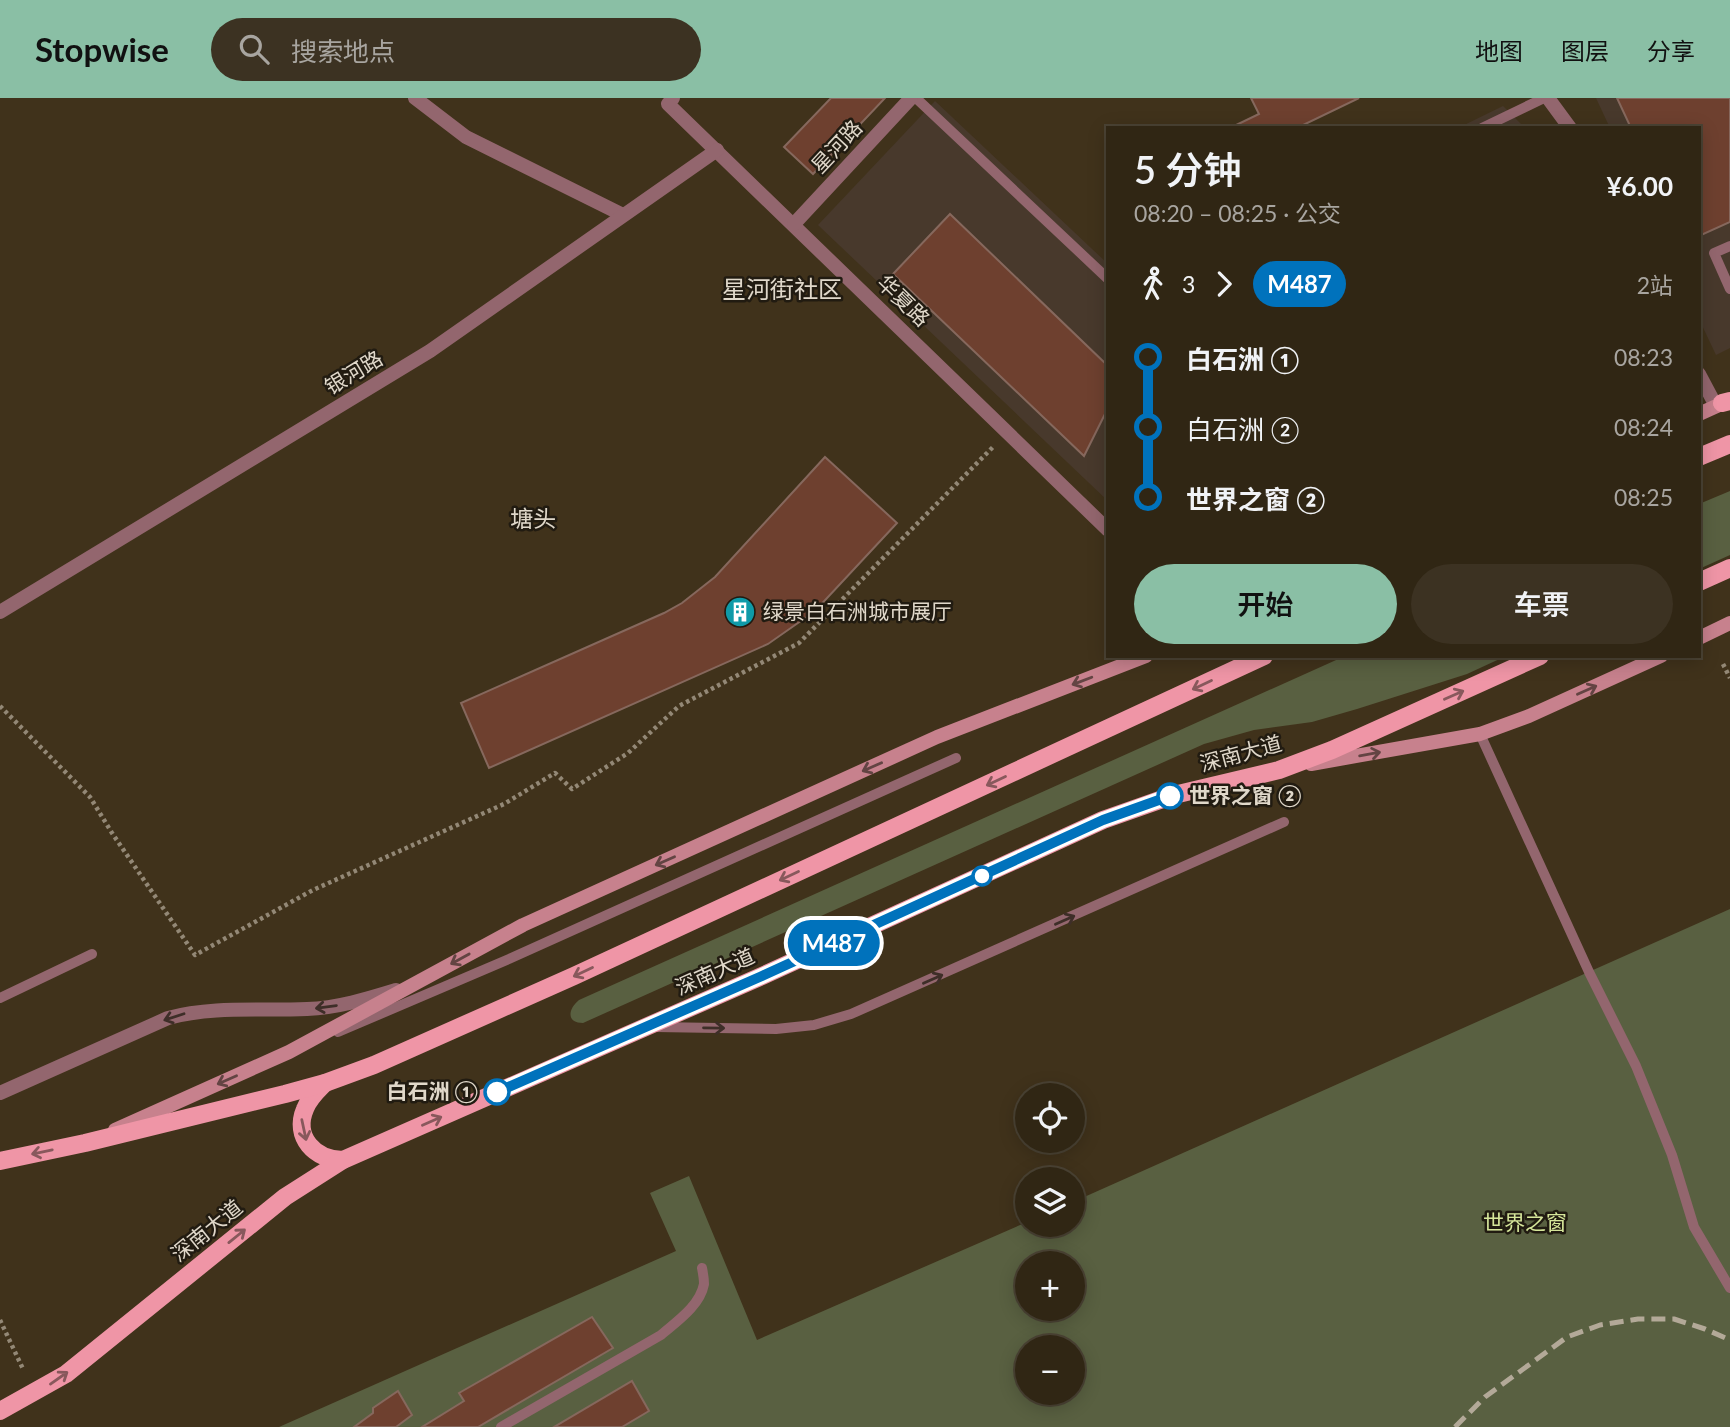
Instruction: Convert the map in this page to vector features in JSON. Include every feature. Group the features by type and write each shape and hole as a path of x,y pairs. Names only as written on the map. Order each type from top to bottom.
{"main road":[{"path":"1701,413 1725,403"},
{"path":"1701,456 1730,444"},
{"path":"1701,581 1730,568"},
{"path":"1701,637 1730,623"},
{"path":"85,1143 289,1052 523,925 937,737 1141,658"},
{"path":"0,1161 85,1143 325,1083 373,1065 574,976 1260,658"},
{"name":"深南大道","path":"0,1412 66,1374 276,1204 343,1160 762,976 1103,820 1174,795 1279,770 1332,750 1536,658"},
{"path":"1279,770 1480,734 1529,716 1657,658"},
{"path":"325,1083 306,1106 301,1118 302,1128 310,1149 321,1156 343,1160"}],"street":[{"path":"415,98 467,137 623,215"},
{"name":"星河路","path":"793,224 913,98"},
{"path":"1546,98 1568,126"},
{"name":"华夏路","path":"670,101 717,150 1106,528"},
{"name":"银河路","path":"0,612 430,352 717,150"},
{"path":"1701,376 1725,403"},
{"path":"0,1093 168,1018 190,1012 334,1006 415,984"}],"lane":[{"path":"913,98 1106,277"},
{"path":"1486,126 1546,98"},
{"path":"1730,246 1714,253 1730,289"},
{"path":"1480,734 1589,972 1636,1066 1672,1155 1694,1227 1730,1288"},
{"path":"289,1052 522,954 956,758"},
{"path":"646,1026 776,1029 814,1025 851,1014 1284,822"},
{"path":"0,998 92,954"},
{"path":"501,1427 661,1335 697,1300 704,1285 702,1268"}],"path":[{"path":"0,706 90,797 195,955 313,890 504,804 555,773 572,789 583,782 628,753 680,706 799,643 1008,433"},
{"path":"1723,664 1730,678"},
{"path":"0,1320 23,1369"}],"shaded area":[{"path":"1596,98 1730,98 1730,348 1716,355 1701,323 1701,126 1609,126"},
{"path":"935,101 1106,262 1106,499 818,225"},
{"path":"1503,106 1523,126 1462,126"}],"green space":[{"path":"1730,491 1730,555 1701,568 1701,503"},
{"path":"1341,658 1502,658 1467,674 1357,709 1312,722 1254,730 1204,744 583,1023 574,1021 570,1015 579,1000"},
{"name":"世界之窗","path":"1730,909 1730,1427 279,1427 676,1251 650,1193 689,1176 757,1340 1015,1227 1015,1237 1085,1237 1085,1197"}],"building":[{"path":"831,98 885,98 813,174 784,147"},
{"path":"1251,98 1359,98 1301,126 1234,126 1259,114"},
{"path":"1617,98 1730,98 1730,222 1701,235 1701,126 1630,126"},
{"path":"950,214 1106,364 1106,412 1084,456 893,274"},
{"name":"绿景白石洲城市展厅","path":"825,457 897,523 815,611 768,644 489,768 461,703 682,603 715,577"},
{"path":"592,1317 613,1348 478,1427 422,1427 464,1401 459,1393"},
{"path":"632,1381 649,1411 622,1427 554,1427"},
{"path":"398,1391 412,1415 396,1427 354,1427 373,1413 373,1408"}],"railway":[{"path":"1455,1427 1485,1397 1567,1337 1600,1325 1638,1319 1674,1319 1730,1340"}],"bus line":[{"name":"M487","path":"497,1092 762,976 1103,820 1170,796"}],"place":[{"name":"绿景白石洲城市展厅","path":"740,612"},
{"name":"世界之窗 ②","path":"1170,796"},
{"name":"白石洲 ①","path":"497,1092"}],"district":[{"name":"星河街社区","path":"782,290"},
{"name":"塘头","path":"533,519"}]}
